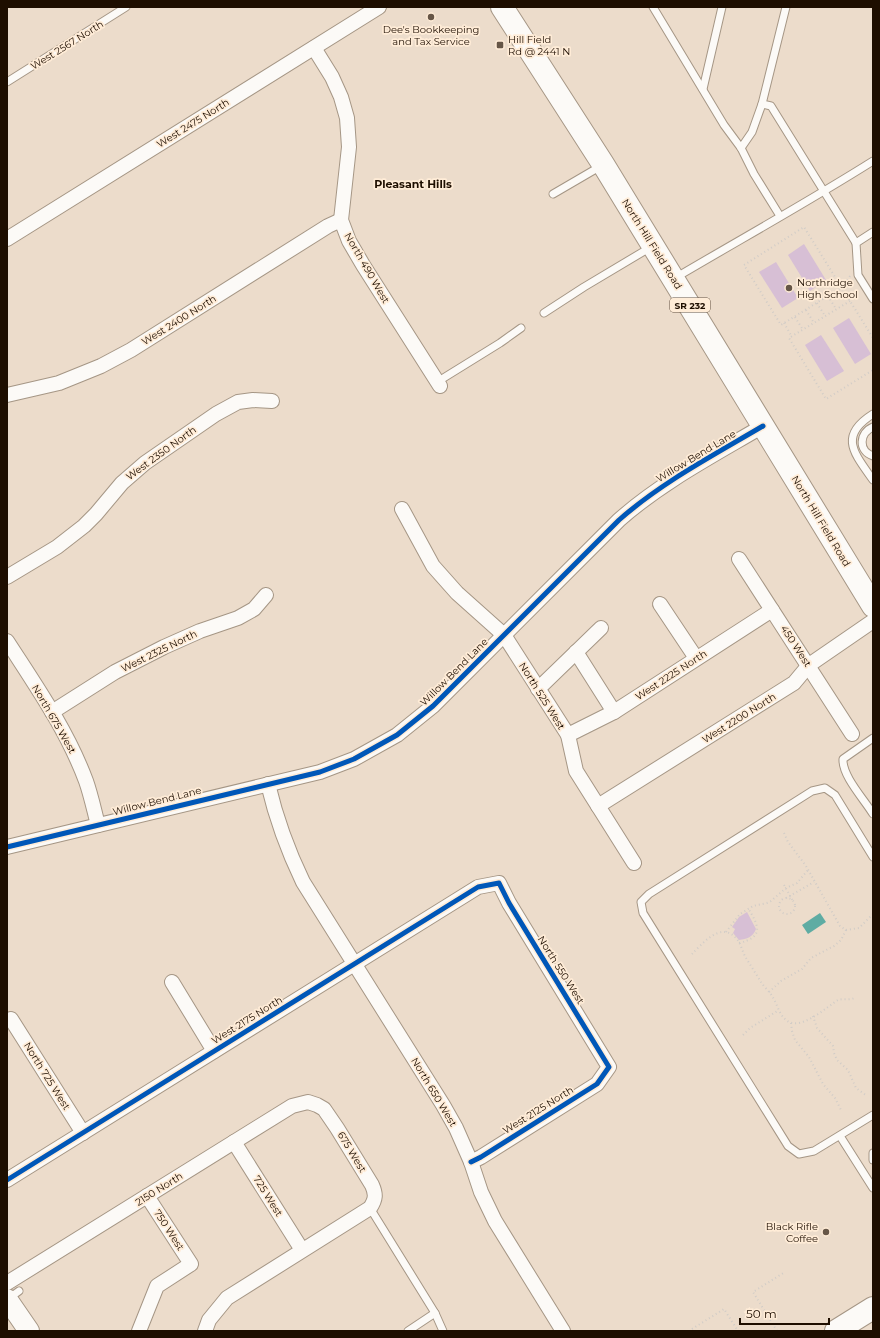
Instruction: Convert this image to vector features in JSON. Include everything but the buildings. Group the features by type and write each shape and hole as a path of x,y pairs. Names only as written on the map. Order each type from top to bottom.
{"main road":[{"name":"North Hill Field Road","path":"502,7 603,164 873,606"},
{"path":"836,1331 873,1308"}],"street":[{"name":"West 2475 North","path":"7,239 378,7"},
{"name":"North 490 West","path":"314,48 332,77 341,96 347,118 349,147 341,220 363,265 438,384"},
{"name":"West 2400 North","path":"7,395 59,383 131,350 328,226 341,220"},
{"name":"West 2350 North","path":"7,577 57,546 84,526 96,514 122,482 145,463 216,414 238,402 253,400 272,401"},
{"name":"Willow Bend Lane","path":"7,847 320,772 354,759 397,735 433,706 619,520 636,505 654,492 763,426"},
{"name":"North 525 West","path":"402,509 434,566 457,593 504,635 568,735 576,771 634,863"},
{"name":"450 West","path":"739,559 809,665 852,734"},
{"name":"West 2325 North","path":"52,712 115,672 164,647 200,631 238,618 254,609 266,596"},
{"path":"660,604 696,658"},
{"name":"West 2225 North","path":"568,735 614,712 772,610"},
{"name":"West 2200 North","path":"598,806 794,683 809,665 873,621"},
{"path":"538,689 602,628"},
{"name":"North 675 West","path":"7,640 70,744 87,782 98,825"},
{"path":"576,652 614,712"},
{"name":"North 650 West","path":"268,784 284,837 303,882 443,1105 456,1128 495,1221 563,1331"},
{"name":"West 2175 North","path":"7,1180 478,887 499,883"},
{"name":"North 550 West","path":"499,883 609,1067"},
{"path":"172,982 214,1051"},
{"name":"North 725 West","path":"11,1019 83,1133"},
{"name":"West 2125 North","path":"471,1162 488,1153 596,1084 609,1067"},
{"name":"2150 North","path":"7,1283 292,1106 303,1103 313,1103"},
{"name":"675 West","path":"313,1103 324,1109 328,1114 372,1185 376,1198 370,1208"},
{"name":"725 West","path":"234,1142 302,1250"},
{"name":"750 West","path":"139,1331 157,1286 191,1264 147,1196"},
{"path":"205,1331 209,1320 227,1298 370,1208"},
{"path":"10,1297 29,1331"}],"lane":[{"name":"West 2567 North","path":"7,82 126,7"},
{"path":"653,7 702,90 724,125 741,148 754,174 780,216"},
{"path":"702,90 722,7"},
{"path":"741,148 752,132 762,104 786,7"},
{"path":"762,104 771,106 856,243 858,275 873,299"},
{"path":"674,279 780,216 824,192 873,161"},
{"path":"552,194 603,164"},
{"path":"856,243 873,232"},
{"path":"544,314 584,287 653,246"},
{"path":"438,384 521,328"},
{"path":"873,414 861,421 855,429 852,438 853,448 871,472 873,480"},
{"path":"873,427 865,432 862,442 865,451 873,456"},
{"path":"873,738 843,759 843,765 852,784 873,814"},
{"path":"873,857 835,795 825,788 812,791 649,894 641,902 643,913 788,1146 799,1154 814,1152 873,1115"},
{"path":"840,1136 873,1188"},
{"path":"873,1153 873,1160"},
{"path":"370,1208 435,1313 443,1331"},
{"path":"408,1331 435,1313"}],"path":[{"path":"792,337 784,324 781,325 744,265 804,227 873,338"},
{"path":"784,324 842,287 850,275"},
{"path":"828,296 836,309"},
{"path":"850,301 789,338 826,399 873,370"},
{"path":"817,303 825,316"},
{"path":"806,310 814,323"},
{"path":"795,317 803,330"},
{"path":"784,833 788,842 808,870 840,926 846,930 859,928 873,914"},
{"path":"726,932 735,918 740,914 748,908 767,903 786,888 797,883 808,870"},
{"path":"784,885 791,895 794,904 794,909 791,913 783,913 780,910 779,905 782,900 784,899 791,895 814,882"},
{"path":"784,899 791,900 794,904"},
{"path":"739,943 749,940 755,936 758,931 757,925 748,908"},
{"path":"769,992 781,981 802,969 811,958 841,940 846,930"},
{"path":"692,954 709,937 717,933 726,932 735,936 742,952 773,997 783,1017 791,1023 800,1023 838,1000 852,1000 856,997"},
{"path":"743,1036 750,1028 779,1010"},
{"path":"813,1016 817,1028 833,1046 837,1060 848,1070 856,1088 867,1096"},
{"path":"791,1023 795,1040 809,1057 823,1084 835,1098 842,1112"},
{"path":"777,1331 753,1292 786,1272"},
{"path":"692,1329 724,1309 738,1331"}],"shaded area":[{"path":"804,244 826,280 810,291 788,255"},
{"path":"776,262 798,298 782,308 759,272"},
{"path":"849,318 871,354 855,364 833,328"},
{"path":"821,335 844,371 827,381 805,345"},
{"path":"747,912 756,929 749,937 739,940 733,933 735,929 732,927 739,917"}],"water":[{"path":"820,913 826,922 808,934 802,925"}],"cycle path":[{"path":"7,847 320,772 354,759 397,735 433,706 619,520 636,506 671,481 763,426"},
{"path":"7,1180 478,887 499,883 509,903 609,1067 597,1084 471,1162"}],"place":[{"name":"Dee's Bookkeeping and Tax Service","path":"431,17"},
{"name":"Hill Field Rd @ 2441 N","path":"500,45"},
{"name":"Northridge High School","path":"789,288"},
{"name":"Black Rifle Coffee","path":"826,1232"}],"district":[{"name":"Pleasant Hills","path":"413,184"}]}
